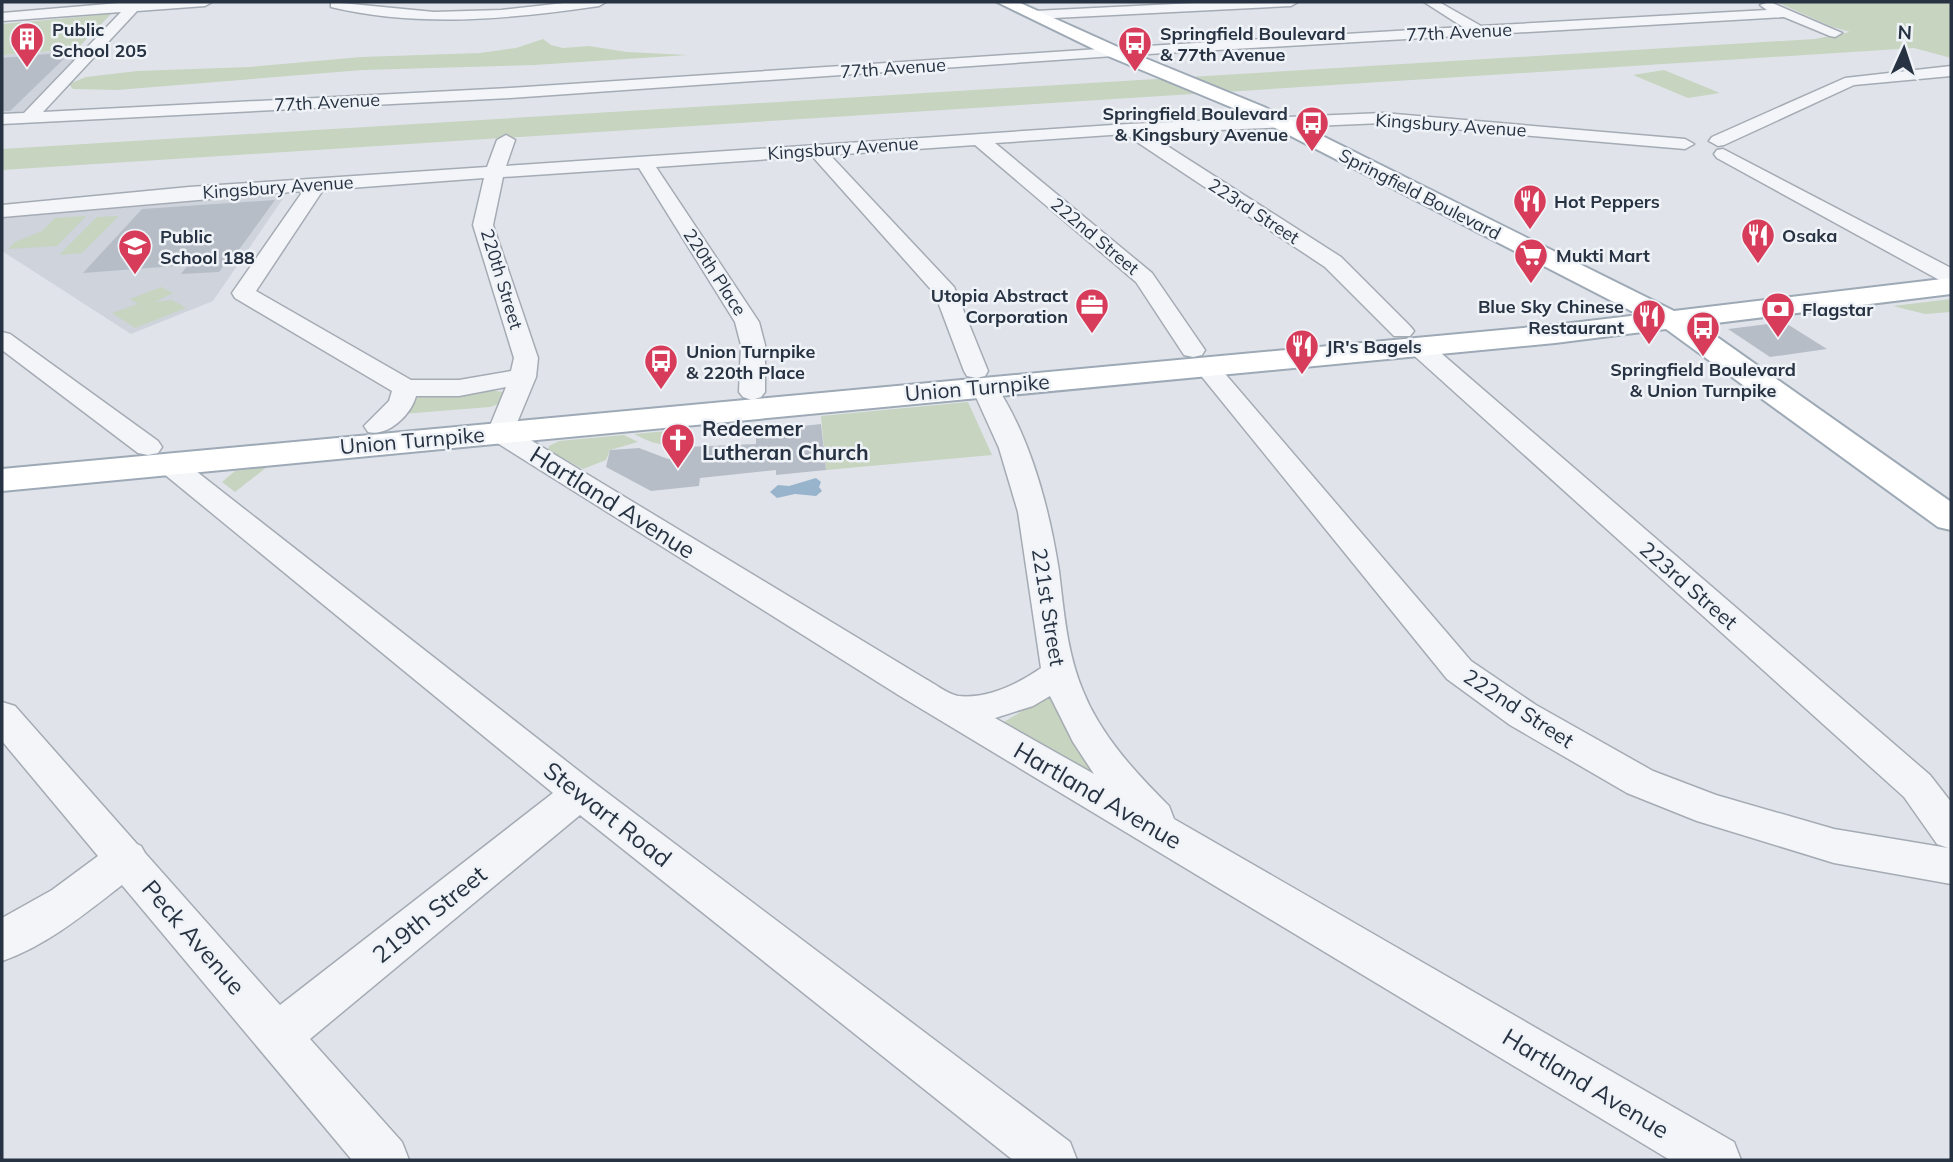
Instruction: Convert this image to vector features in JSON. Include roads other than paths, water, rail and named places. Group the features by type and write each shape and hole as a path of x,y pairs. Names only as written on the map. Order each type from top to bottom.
{"main road":[{"name":"Springfield Boulevard","path":"1005,2 1114,52 1257,111 1659,315 1710,344 1951,519"},
{"name":"Union Turnpike","path":"2,460 158,455 1410,339 1659,315 1948,275"},
{"name":"Union Turnpike","path":"2,480 158,455 377,426 503,424 752,392 980,378"}],"street":[{"path":"2,10 12,2"},
{"path":"2,17 135,5 205,2"},
{"path":"318,2 385,12 457,15 538,10 589,2"},
{"path":"1034,15 1291,2"},
{"path":"1430,2 1479,31"},
{"path":"1760,2 1835,33"},
{"path":"29,117 135,5"},
{"name":"77th Avenue","path":"2,119 509,93 1114,52 1784,13"},
{"path":"959,47 970,63"},
{"path":"1721,148 1851,81 1951,71"},
{"name":"Kingsbury Avenue","path":"2,211 317,184 979,139 1128,129 1383,118 1685,144 1693,139 1721,148"},
{"name":"223rd Street","path":"1128,129 1333,262 1410,339 1917,786 1951,832"},
{"name":"222nd Street","path":"979,139 1144,278 1199,358 1460,670 1522,715 1640,782 1711,810 1835,846 1951,866"},
{"name":"220th Street","path":"503,424 523,377 526,358 484,225 495,172 506,140"},
{"path":"1721,148 1948,275"},
{"name":"221st Street","path":"816,150 946,292 1023,476 1041,555 1048,625 1059,673 1072,705 1093,740 1141,803 1178,841"},
{"name":"220th Place","path":"644,162 747,322 753,345 752,392"},
{"path":"317,184 243,293 407,388 459,388 523,377"},
{"name":"Stewart Road","path":"2,339 158,455 580,793 1052,1160"},
{"path":"377,426 401,404 407,388"},
{"name":"Hartland Avenue","path":"503,424 951,710 1178,841 1716,1160"},
{"path":"951,710 984,708 1011,701 1035,691 1059,673"},
{"name":"Peck Avenue","path":"2,716 127,858 384,1160"},
{"name":"219th Street","path":"279,1035 580,793"},
{"path":"2,942 67,902 127,858"}],"water":[{"path":"816,478 821,482 819,487 822,491 816,496 795,494 777,498 770,492 778,485 789,486"}],"place":[{"name":"Public School 205","path":"27,69"},
{"name":"Springfield Boulevard & 77th Avenue","path":"1135,73"},
{"name":"Springfield Boulevard & Kingsbury Avenue","path":"1312,153"},
{"name":"Hot Peppers","path":"1530,231"},
{"name":"Osaka","path":"1758,265"},
{"name":"Public School 188","path":"135,276"},
{"name":"Mukti Mart","path":"1531,285"},
{"name":"Utopia Abstract Corporation","path":"1092,335"},
{"name":"Flagstar","path":"1778,339"},
{"name":"Blue Sky Chinese Restaurant","path":"1649,346"},
{"name":"Springfield Boulevard & Union Turnpike","path":"1703,358"},
{"name":"JR's Bagels","path":"1302,376"},
{"name":"Union Turnpike & 220th Place","path":"661,391"},
{"name":"Redeemer Lutheran Church","path":"678,470"}]}
